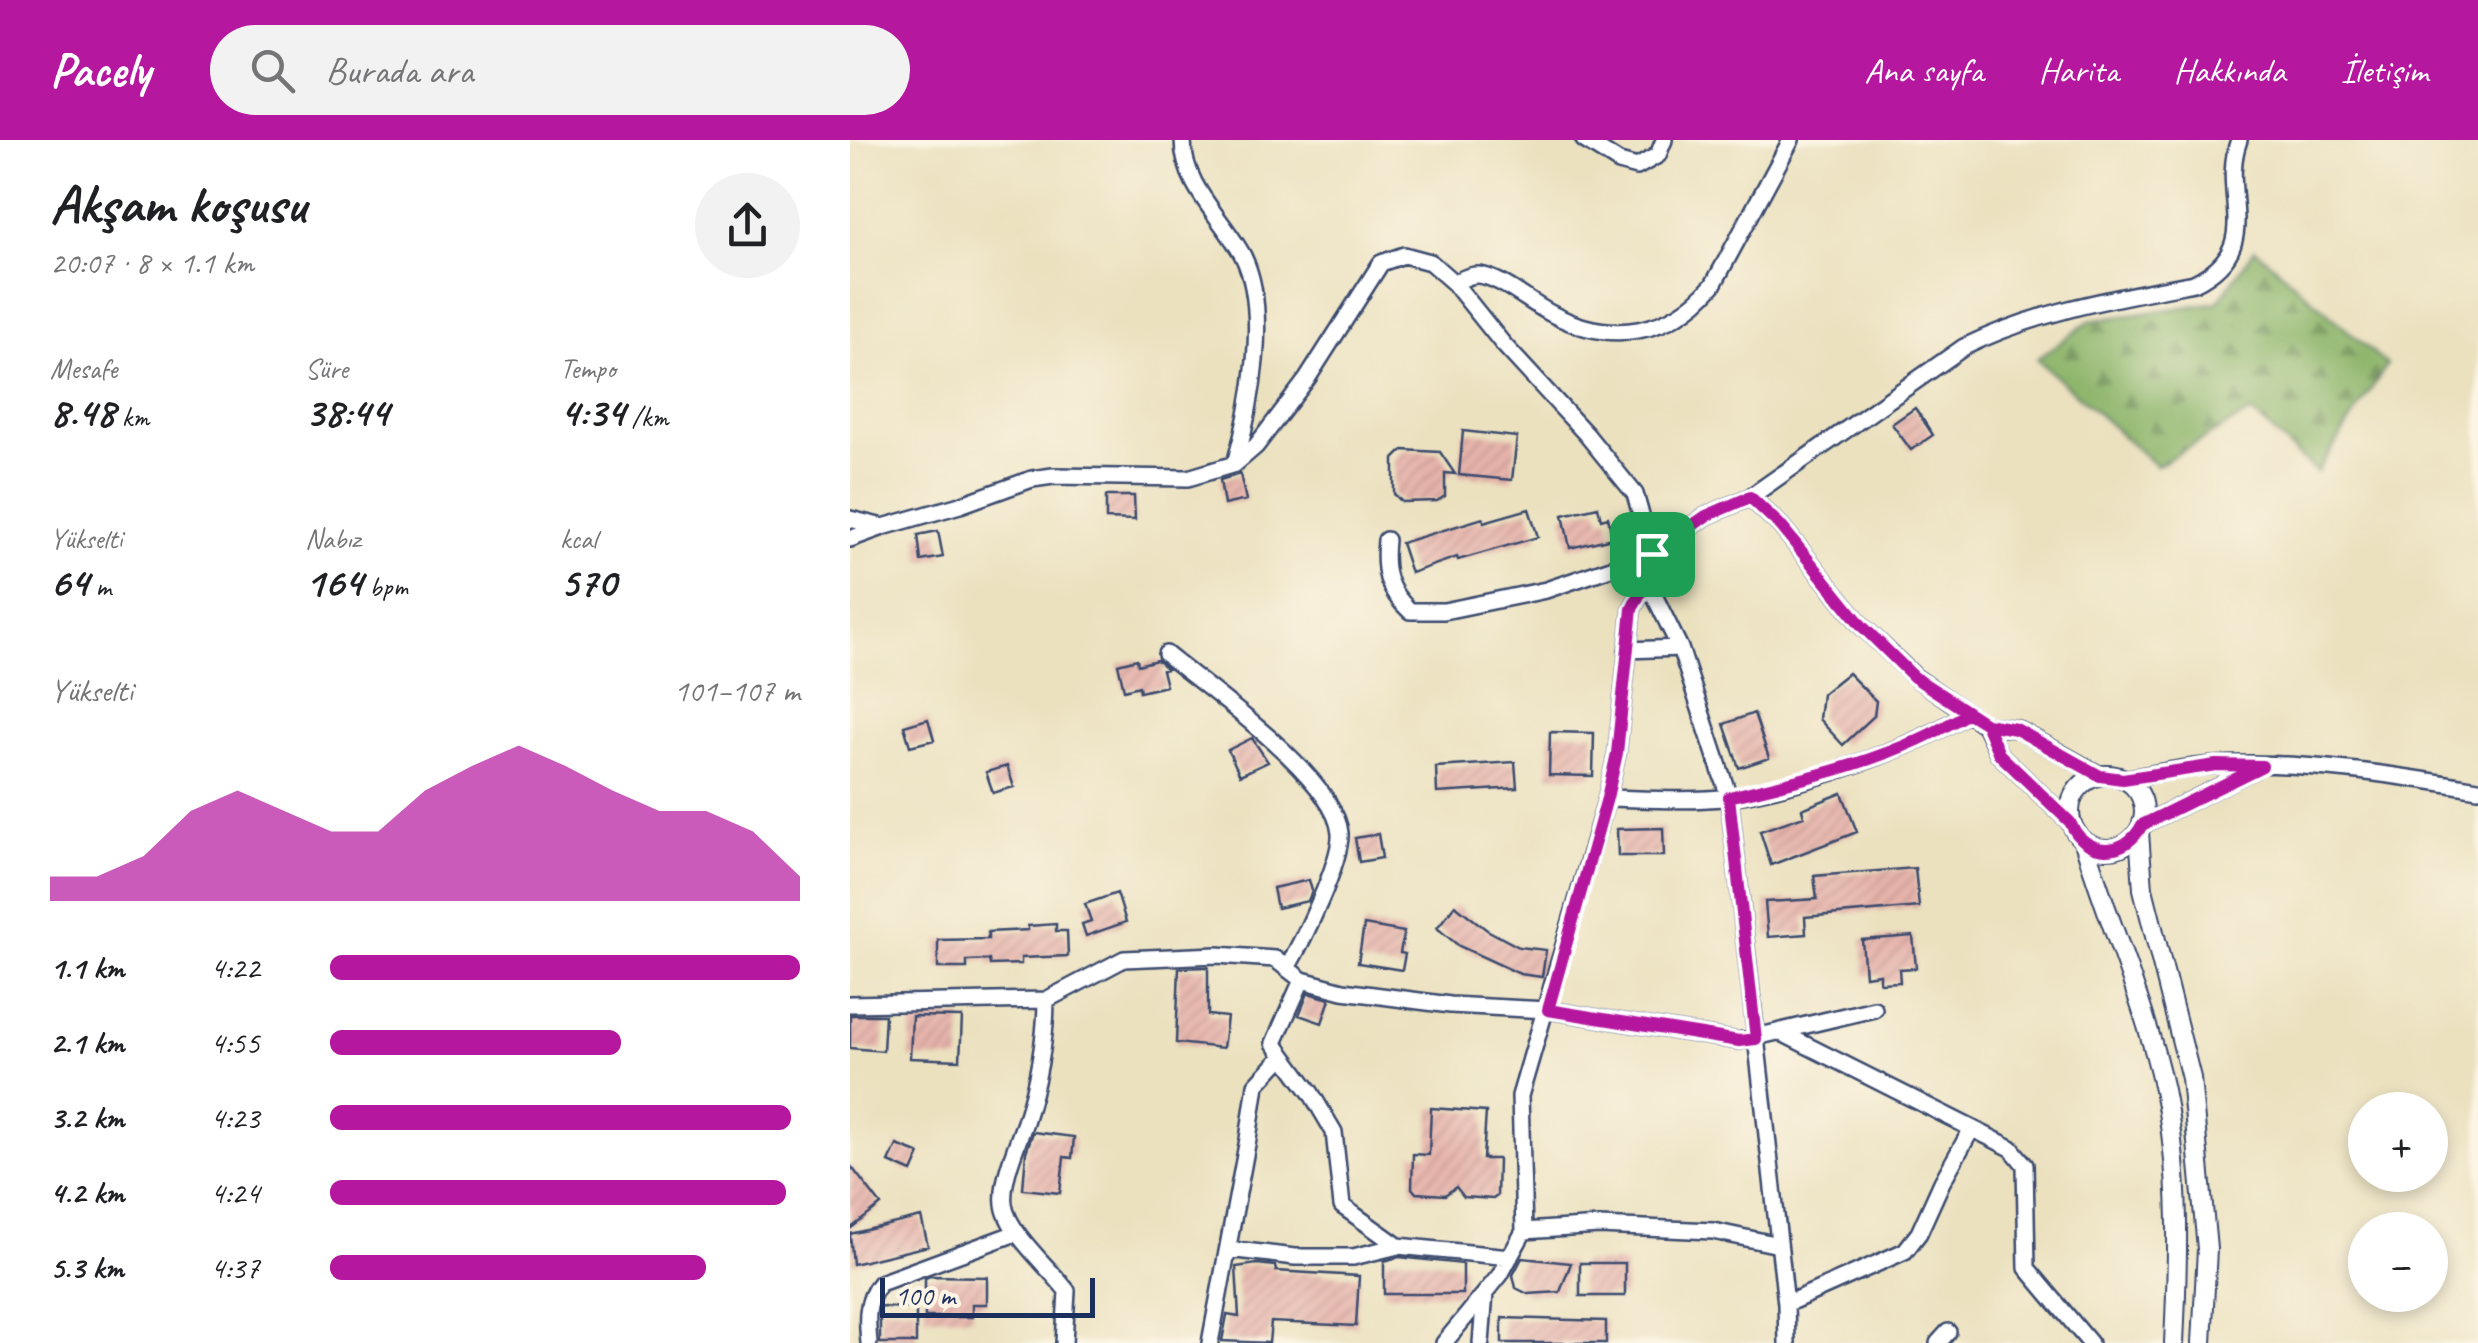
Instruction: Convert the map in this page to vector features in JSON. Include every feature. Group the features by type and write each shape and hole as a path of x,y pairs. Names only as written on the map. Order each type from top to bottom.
{"street":[{"path":"1184,140 1184,158 1209,210 1244,258 1253,298 1257,352 1249,417 1235,464"},
{"path":"1584,140 1619,162 1636,167 1658,155 1664,140"},
{"path":"1454,283 1474,275 1488,277 1552,315 1592,329 1634,331 1659,326 1697,304 1713,285 1792,140"},
{"path":"1386,540 1386,578 1395,598 1410,611 1444,611 1546,590 1652,554 1706,516 1750,497 1964,348 1998,331 2066,308 2194,282 2212,274 2234,244 2234,164 2238,140"},
{"path":"850,539 1032,479 1188,478 1235,464 1256,446 1306,378 1381,263 1404,255 1430,262 1454,283 1636,494 1652,554 1647,580 1632,609 1617,753 1607,798 1520,1096 1524,1231 1485,1293 1444,1343"},
{"path":"1750,497 1781,526 1862,626 1914,677 1986,724 2016,729 2100,776 2123,779 2216,765 2262,766 2379,772 2478,789"},
{"path":"850,520 883,527"},
{"path":"1647,580 1680,648 1729,797 1786,1304 1787,1343"},
{"path":"1627,650 1680,648"},
{"path":"1166,654 1266,733 1330,804 1340,834 1308,932 1287,968"},
{"path":"1607,798 1729,797 1791,783 1932,736 1968,713"},
{"path":"1986,724 1999,754 2070,822 2084,842 2139,999 2164,1092 2178,1241 2174,1343"},
{"path":"2084,842 2098,849 2128,844 2140,829 2262,766"},
{"path":"2070,822 2075,792 2086,781 2100,776"},
{"path":"2123,779 2136,788 2143,802 2140,829 2144,889 2191,1078 2207,1249 2202,1343"},
{"path":"850,1004 1046,1000 1124,959 1218,955 1275,959 1302,980 1344,991 1394,999 1548,1010 1739,1041 1874,1009"},
{"path":"1302,980 1274,1043 1334,1132 1342,1206 1398,1246"},
{"path":"1046,1000 1038,1065 1026,1120 1012,1154 1004,1204 1016,1233 1067,1291 1064,1343"},
{"path":"1782,1033 2011,1148 2025,1164 2027,1268 2090,1343"},
{"path":"1210,1343 1256,1084 1283,1056"},
{"path":"1786,1304 1905,1251 1919,1233 1971,1130"},
{"path":"1524,1231 1599,1226 1713,1231 1779,1245"},
{"path":"868,1343 868,1308 880,1283 1016,1233"},
{"path":"1228,1249 1295,1257 1353,1257 1398,1246 1510,1257"},
{"path":"1481,1343 1485,1293"}],"green space":[{"path":"2255,249 2387,365 2317,472 2251,412 2156,466 2037,359 2090,321 2218,302"}],"building":[{"path":"1915,408 1933,435 1911,450 1892,424"},
{"path":"1463,431 1517,437 1512,480 1459,475"},
{"path":"1403,450 1440,452 1455,474 1445,473 1445,496 1437,501 1402,502 1394,494 1394,459"},
{"path":"1240,474 1246,500 1224,505 1220,480"},
{"path":"1106,496 1134,496 1135,520 1106,519"},
{"path":"1598,507 1601,519 1608,517 1612,538 1570,548 1563,515"},
{"path":"1529,509 1538,537 1411,573 1401,543 1483,518 1484,522"},
{"path":"938,531 943,557 921,561 918,535"},
{"path":"1137,659 1138,665 1157,660 1167,669 1162,670 1166,686 1140,692 1139,686 1124,690 1118,664"},
{"path":"1848,673 1876,701 1874,716 1843,745 1819,719 1822,694"},
{"path":"1754,713 1769,758 1739,768 1724,724"},
{"path":"928,719 934,740 910,746 904,726"},
{"path":"1550,732 1594,733 1593,776 1549,775"},
{"path":"1252,738 1268,762 1240,775 1228,750"},
{"path":"1515,762 1517,788 1437,793 1436,767"},
{"path":"1007,766 1014,787 993,793 986,772"},
{"path":"1842,793 1857,832 1771,865 1760,831 1804,816 1802,809"},
{"path":"1663,828 1664,856 1618,856 1617,829"},
{"path":"1378,834 1382,858 1359,862 1355,838"},
{"path":"1915,868 1919,907 1805,917 1806,934 1768,937 1765,902 1817,899 1814,876"},
{"path":"1309,880 1312,891 1308,901 1277,908 1273,888"},
{"path":"1117,893 1126,922 1086,936 1082,924 1091,921 1085,904"},
{"path":"1455,905 1487,930 1519,947 1546,950 1542,977 1520,974 1459,946 1437,928"},
{"path":"1056,924 1056,931 1067,931 1068,956 1021,958 1021,964 967,961 967,968 938,968 938,940 988,939 988,932"},
{"path":"1364,925 1404,932 1402,970 1358,963"},
{"path":"1913,936 1916,968 1899,969 1900,982 1880,983 1880,974 1865,976 1862,940"},
{"path":"1208,967 1208,1015 1227,1017 1223,1048 1176,1043 1179,968"},
{"path":"1308,993 1330,999 1322,1023 1299,1015"},
{"path":"850,1015 885,1015 883,1051 850,1048"},
{"path":"912,1016 962,1017 960,1060 910,1058"},
{"path":"1431,1108 1486,1112 1483,1159 1498,1159 1497,1196 1493,1199 1464,1197 1456,1187 1445,1195 1416,1193 1412,1188 1413,1154 1429,1155"},
{"path":"1033,1132 1074,1137 1072,1158 1064,1157 1060,1193 1023,1189 1026,1152"},
{"path":"897,1145 920,1154 912,1172 889,1162"},
{"path":"850,1165 881,1205 850,1229"},
{"path":"921,1217 928,1246 853,1264 850,1234"},
{"path":"1399,1257 1463,1264 1463,1294 1384,1294 1384,1261"},
{"path":"1522,1258 1571,1263 1560,1292 1528,1294 1516,1288 1513,1275"},
{"path":"1580,1263 1625,1263 1625,1296 1580,1296"},
{"path":"1275,1266 1276,1271 1359,1276 1356,1326 1271,1322 1269,1343 1222,1341 1227,1315 1239,1317 1236,1267"},
{"path":"987,1277 987,1304 972,1304 972,1317 925,1317 925,1278"},
{"path":"880,1307 916,1308 916,1343 880,1343"},
{"path":"1502,1318 1606,1321 1606,1343 1502,1343"}],"route":[{"path":"1652,554 1647,580 1632,609 1617,753 1607,798 1548,1010 1739,1041 1756,1039 1729,797 1791,783 1932,736 1968,713 1986,724 1999,754 2070,822 2084,842 2098,849 2128,844 2142,825 2262,766 2216,765 2123,779 2100,776 2016,729 1986,724 1914,677 1862,626 1781,526 1750,497 1706,516 1652,554"}]}
